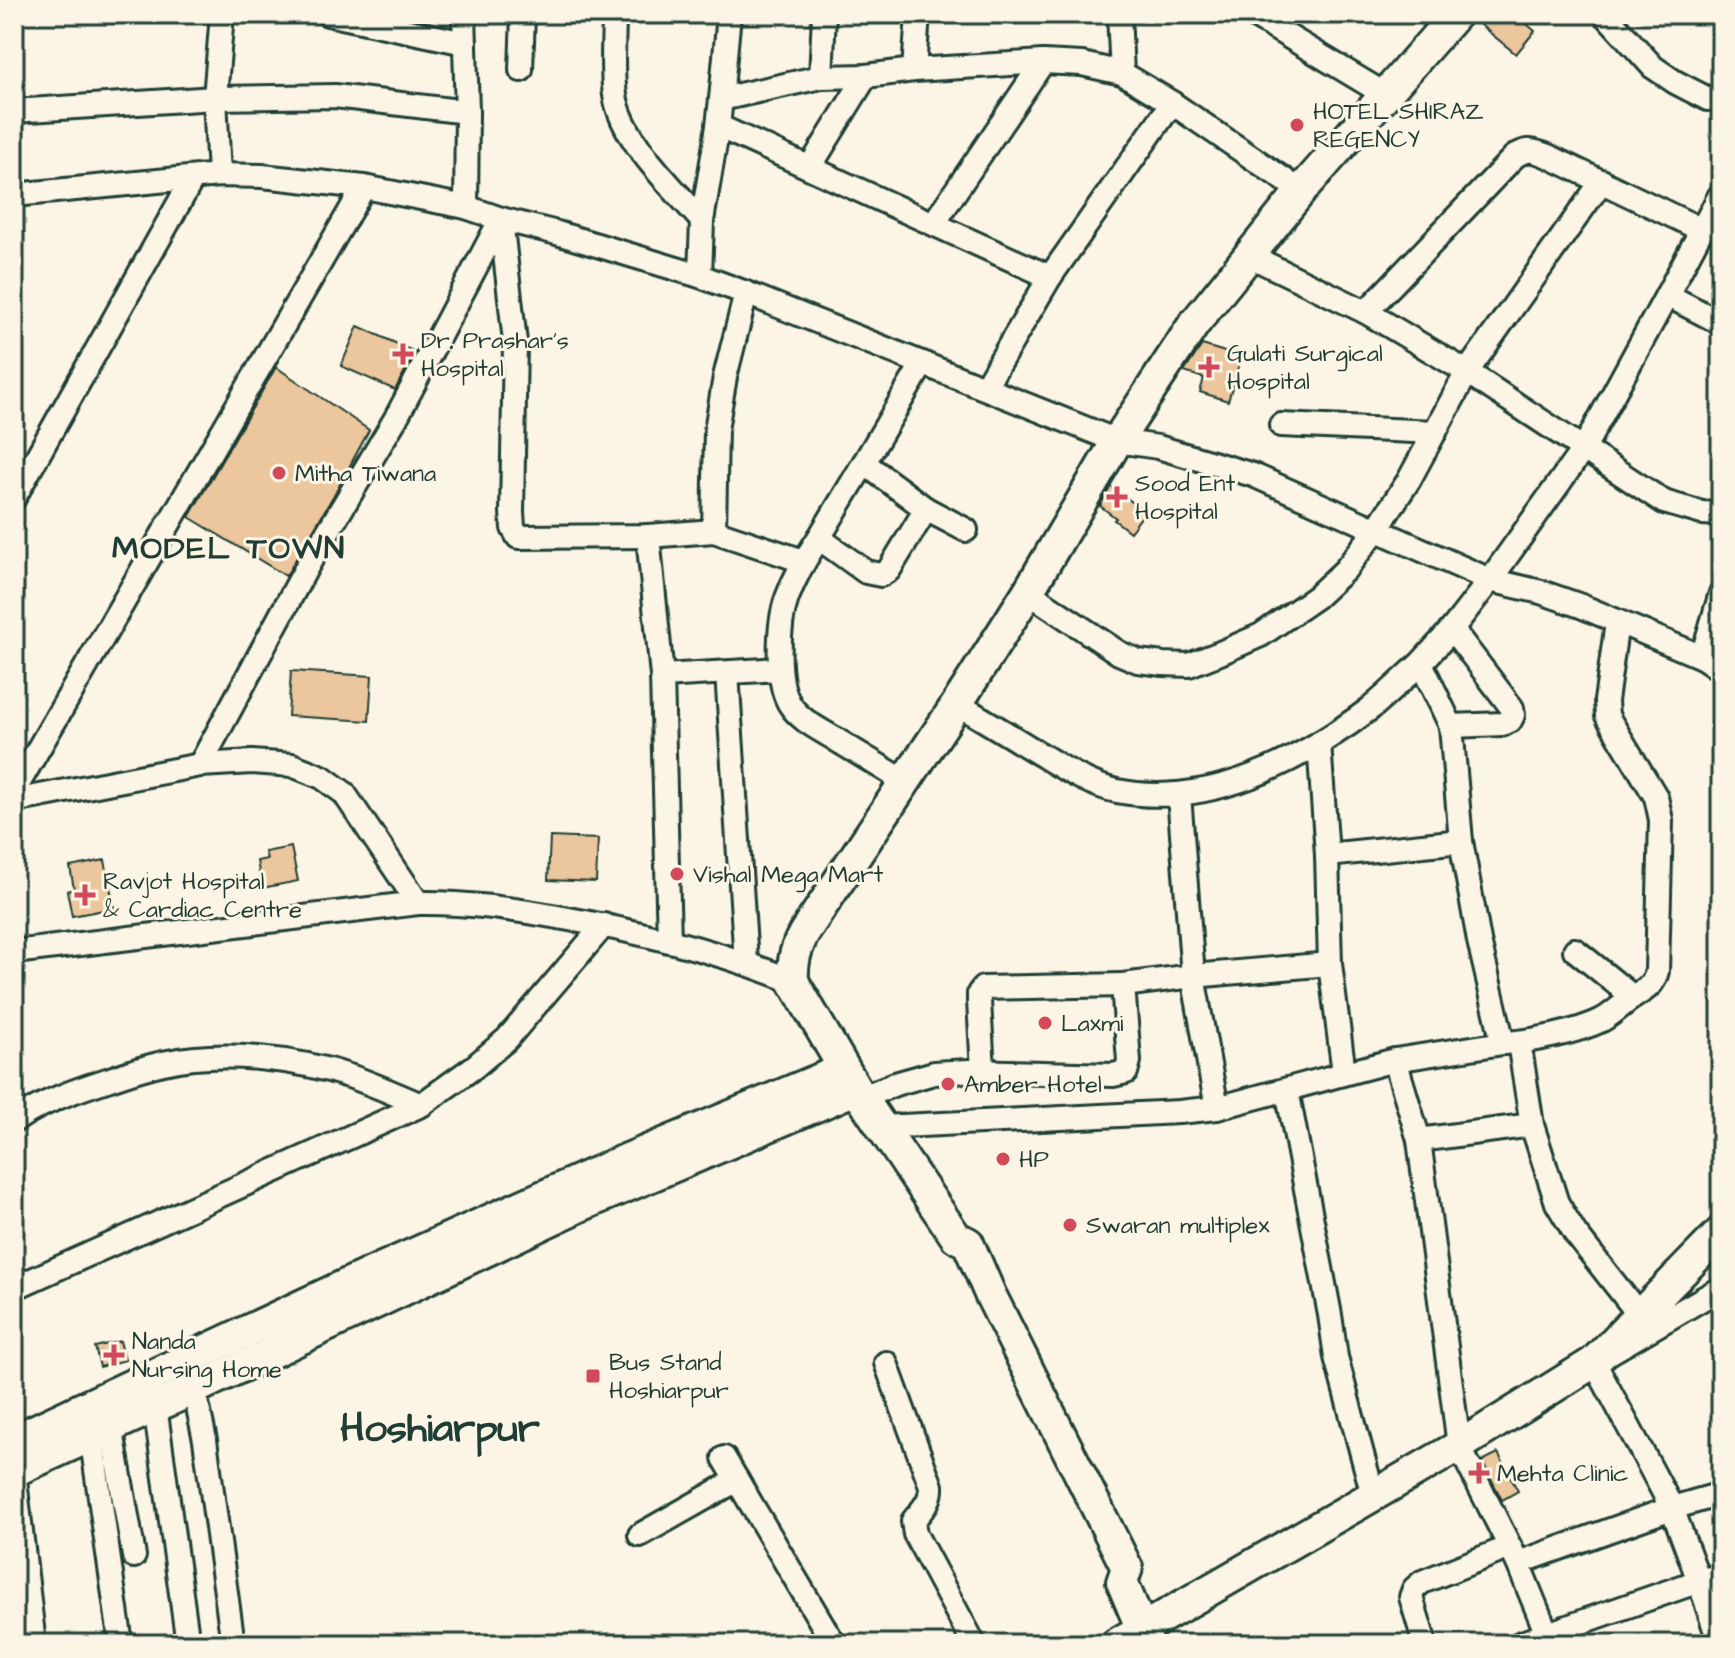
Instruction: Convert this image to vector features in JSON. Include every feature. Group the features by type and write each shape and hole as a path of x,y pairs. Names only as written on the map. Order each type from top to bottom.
{"main road":[{"path":"1456,14 1301,191 1194,324 1117,441 1028,592 957,704 804,933 792,964 793,981 882,1127 956,1237 968,1243 990,1294 1127,1568 1122,1582 1135,1639 1594,1362 1721,1232"},
{"path":"14,1440 371,1273 606,1168 712,1136 854,1085"},
{"path":"14,1471 578,1207 712,1136"}],"street":[{"path":"219,175 215,98 222,14"},
{"path":"328,14 465,43"},
{"path":"464,14 466,207"},
{"path":"521,70 523,14"},
{"path":"614,14 615,94 619,112 635,144 702,221"},
{"path":"700,276 702,221 718,126 729,14"},
{"path":"821,77 824,14"},
{"path":"914,70 918,14"},
{"path":"1119,14 1122,73"},
{"path":"1605,14 1653,67 1675,82 1717,94"},
{"path":"1262,17 1386,95"},
{"path":"721,99 821,77 1043,62 1082,64 1122,73 1172,103 1301,191"},
{"path":"934,223 1043,62"},
{"path":"810,167 866,76"},
{"path":"14,111 215,98 335,96 467,112"},
{"path":"985,387 1050,277 1172,103"},
{"path":"718,126 1050,277"},
{"path":"1366,312 1523,151 1535,151 1702,230"},
{"path":"14,195 219,175 262,176 364,187 466,207 700,276 1117,441 1158,447 1253,475 1490,580 1541,592 1581,606 1712,664 1721,593"},
{"path":"14,498 193,178"},
{"path":"1028,592 1119,653 1138,661 1189,665 1261,635 1316,597 1345,570 1376,530 1409,480 1467,372 1602,181"},
{"path":"14,791 364,187"},
{"path":"957,704 1058,765 1116,791 1179,795 1223,785 1267,770 1319,743 1372,707 1421,663 1490,580 1584,448 1720,196"},
{"path":"501,219 515,342 513,528 518,537 648,536 714,531 803,561"},
{"path":"200,765 309,563 396,418 501,219"},
{"path":"1250,256 1366,312 1467,372 1664,502 1702,513 1721,514"},
{"path":"714,531 718,418 746,293"},
{"path":"1667,295 1721,323"},
{"path":"904,781 809,723 792,708 785,695 780,669 786,600 803,561 923,363"},
{"path":"1281,425 1435,432"},
{"path":"864,463 926,509 966,530"},
{"path":"819,538 866,572 881,575 889,570 926,509"},
{"path":"648,536 662,676 669,941"},
{"path":"882,1127 1217,1108 1395,1060 1511,1042 1578,1028 1603,1019 1648,988 1657,971 1661,820 1656,797 1607,716 1606,701 1617,622"},
{"path":"1451,726 1503,724 1510,721 1513,715 1512,708 1452,629"},
{"path":"1421,663 1451,726 1461,841 1479,941 1551,1185 1564,1217 1640,1316"},
{"path":"662,676 780,669"},
{"path":"727,673 746,962"},
{"path":"1319,743 1327,855 1330,964 1344,1073"},
{"path":"14,801 200,765 252,762 292,765 322,777 344,793 418,903"},
{"path":"1179,795 1193,976 1217,1108"},
{"path":"1327,855 1461,841"},
{"path":"14,952 418,903 452,902 495,906 604,925 746,962 793,981"},
{"path":"14,1288 421,1105 507,1039 604,925"},
{"path":"1575,950 1633,997"},
{"path":"983,1071 979,993 983,988 1123,985 1330,964"},
{"path":"854,1085 895,1084 934,1073 983,1071 1113,1075 1126,1072 1129,1061 1123,985"},
{"path":"14,1121 36,1106 78,1089 166,1063 207,1058 245,1057 320,1069 350,1076 421,1105"},
{"path":"1395,1060 1419,1140 1459,1446 1514,1555 1549,1639"},
{"path":"1287,1090 1336,1357 1373,1495"},
{"path":"1419,1140 1532,1125"},
{"path":"1720,1291 1594,1362 1672,1508 1720,1644"},
{"path":"886,1363 931,1486 928,1503 913,1521 915,1534 974,1644"},
{"path":"194,1389 205,1440 233,1644"},
{"path":"155,1406 188,1644"},
{"path":"101,1430 134,1556"},
{"path":"101,1430 121,1644"},
{"path":"724,1458 834,1644"},
{"path":"14,1471 34,1644"},
{"path":"640,1535 737,1480"},
{"path":"1425,1644 1411,1597 1422,1582 1721,1494"},
{"path":"1519,1644 1549,1639 1721,1575"}],"building":[{"path":"1474,14 1515,14 1535,31 1516,54 1473,19"},
{"path":"358,326 415,352 395,390 341,366"},
{"path":"1202,345 1241,357 1228,401 1200,392 1204,378 1184,372"},
{"name":"Mitha Tiwana","path":"276,367 369,430 286,576 189,517"},
{"path":"1111,486 1145,512 1130,532 1100,506"},
{"path":"291,671 372,676 369,721 288,716"},
{"path":"550,837 598,839 596,882 548,880"},
{"path":"291,847 298,881 262,888 257,861 267,859 265,852"},
{"path":"105,860 114,908 72,916 67,891 74,889 70,867"},
{"path":"120,1341 125,1360 100,1367 95,1347"},
{"path":"1498,1453 1518,1491 1502,1500 1482,1461"}],"place":[{"name":"HOTEL SHIRAZ REGENCY","path":"1297,125"},
{"name":"Dr. Prashar's Hospital","path":"403,354"},
{"name":"Gulati Surgical Hospital","path":"1209,367"},
{"name":"Mitha Tiwana","path":"279,473"},
{"name":"Sood Ent Hospital","path":"1117,497"},
{"name":"Vishal Mega Mart","path":"677,874"},
{"name":"Ravjot Hospital & Cardiac Centre","path":"85,895"},
{"name":"Laxmi","path":"1045,1023"},
{"name":"Amber Hotel","path":"948,1084"},
{"name":"HP","path":"1003,1159"},
{"name":"Swaran multiplex","path":"1070,1225"},
{"name":"Nanda Nursing Home","path":"114,1355"},
{"name":"Bus Stand Hoshiarpur","path":"593,1376"},
{"name":"Mehta Clinic","path":"1479,1473"}],"district":[{"name":"MODEL TOWN","path":"229,547"},
{"name":"Hoshiarpur","path":"440,1427"}]}
